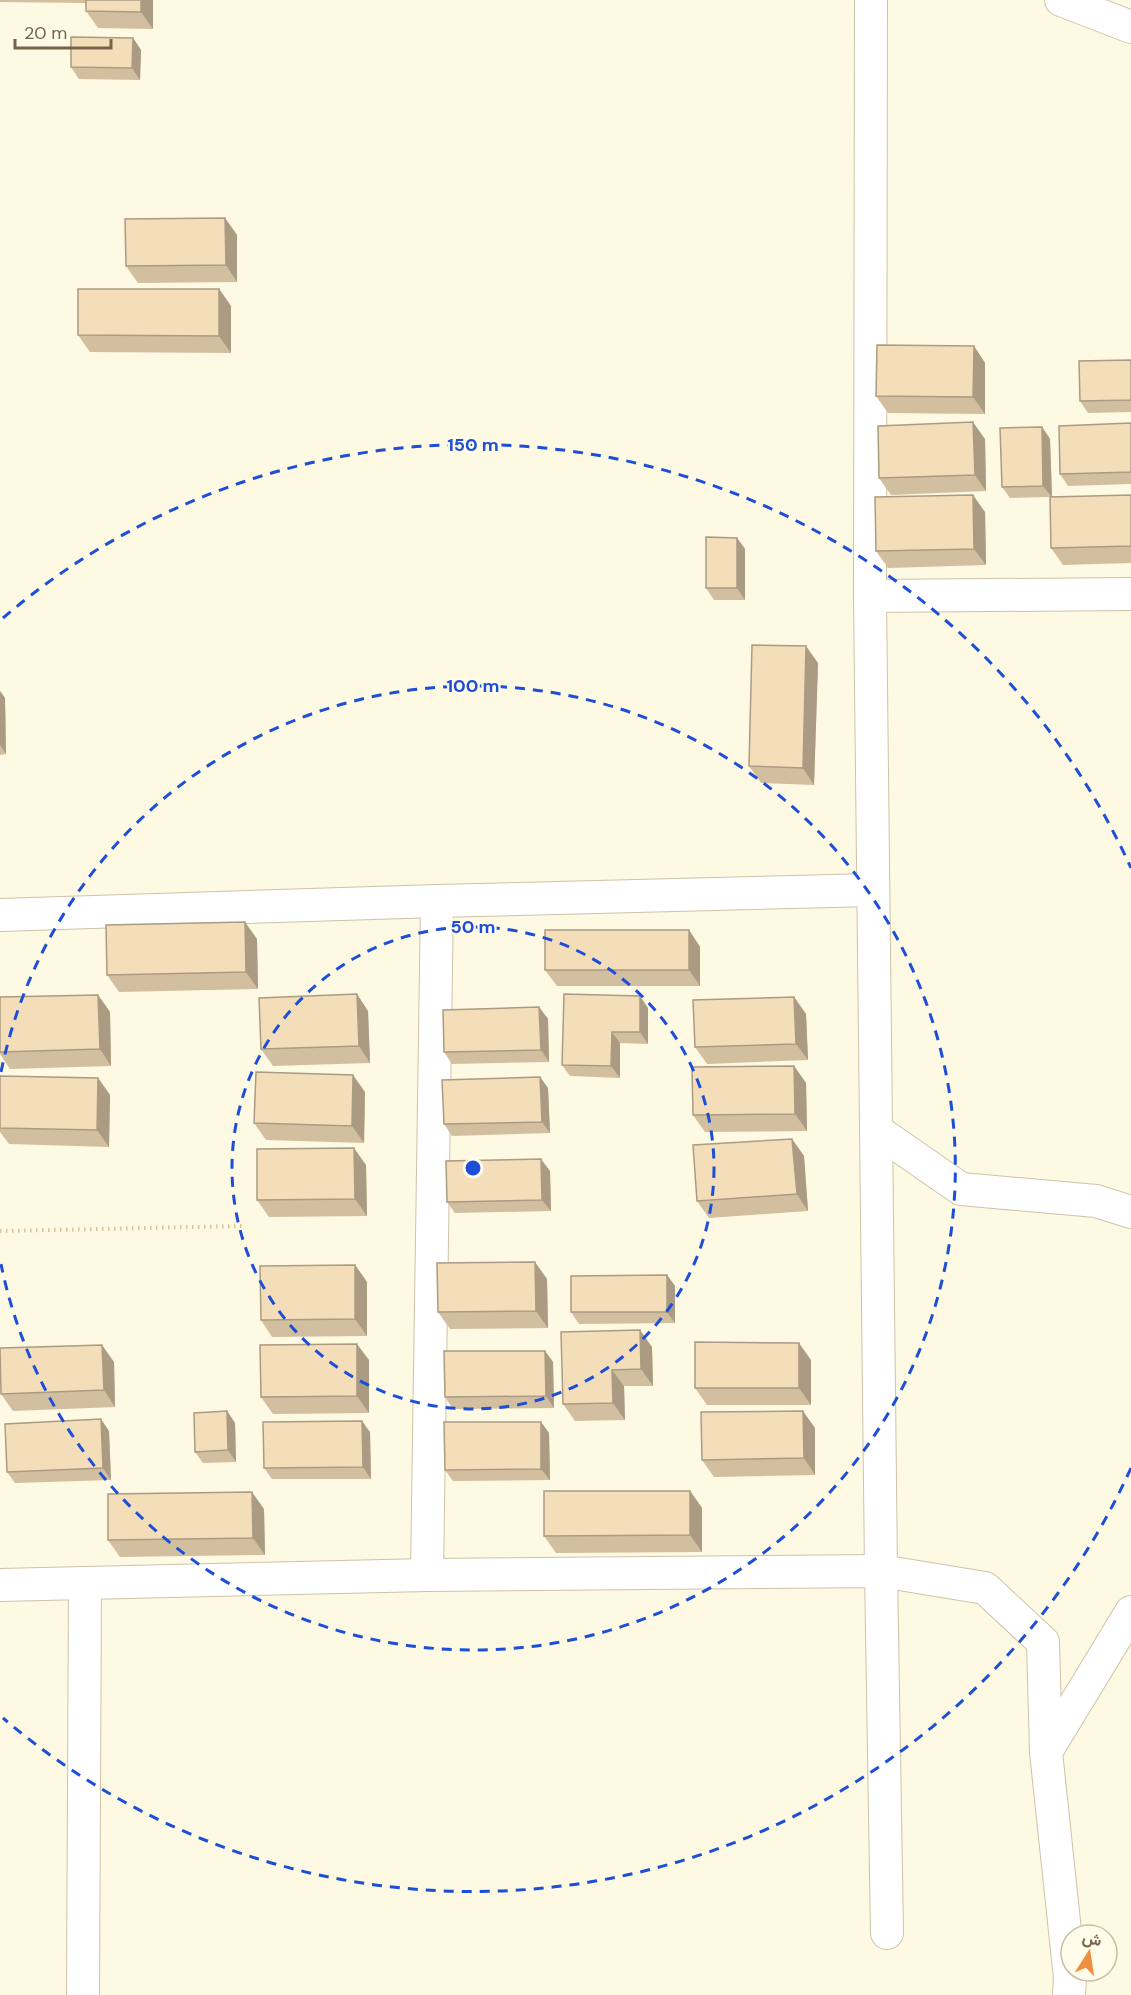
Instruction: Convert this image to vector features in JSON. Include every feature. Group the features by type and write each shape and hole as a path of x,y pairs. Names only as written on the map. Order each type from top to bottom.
{"street":[{"path":"871,0 870,596 887,1933"},
{"path":"1061,0 1131,27"},
{"path":"870,596 1131,594"},
{"path":"0,915 873,890"},
{"path":"427,1575 437,901"},
{"path":"876,1130 961,1189 1096,1201 1131,1212"},
{"path":"0,1585 427,1575 881,1571 985,1588 1042,1642 1046,1752 1070,1978 1069,1995"},
{"path":"83,1995 85,1583"},
{"path":"1046,1752 1131,1612"}],"path":[{"path":"0,1231 242,1226"}],"building":[{"path":"86,0 141,0 141,12 86,11"},
{"path":"71,37 133,38 132,68 71,67"},
{"path":"225,218 226,265 126,266 125,219"},
{"path":"78,289 219,289 219,336 78,335"},
{"path":"877,345 974,346 973,397 876,396"},
{"path":"1131,360 1131,400 1080,401 1079,361"},
{"path":"973,422 975,475 879,478 878,426"},
{"path":"1131,423 1131,472 1060,474 1059,426"},
{"path":"1042,427 1043,486 1002,487 1000,428"},
{"path":"973,495 974,549 876,551 875,497"},
{"path":"1131,495 1131,546 1051,548 1050,497"},
{"path":"706,537 737,538 737,588 706,588"},
{"path":"752,645 806,646 803,768 749,766"},
{"path":"245,922 246,972 107,975 106,925"},
{"path":"545,930 689,930 689,970 545,970"},
{"path":"357,994 359,1046 261,1049 259,998"},
{"path":"564,994 640,996 640,1032 612,1032 611,1066 562,1065"},
{"path":"98,995 100,1049 0,1052 0,997"},
{"path":"794,997 796,1044 695,1047 693,1000"},
{"path":"539,1007 541,1050 444,1052 443,1010"},
{"path":"794,1066 795,1114 693,1115 692,1067"},
{"path":"256,1072 353,1075 352,1126 254,1123"},
{"path":"0,1076 98,1078 97,1130 0,1128"},
{"path":"540,1077 542,1122 444,1124 442,1080"},
{"path":"792,1139 797,1194 697,1201 693,1145"},
{"path":"354,1148 355,1199 257,1200 257,1149"},
{"path":"541,1159 542,1200 447,1202 446,1161"},
{"path":"535,1262 536,1311 438,1312 437,1263"},
{"path":"355,1265 355,1319 261,1320 260,1266"},
{"path":"667,1275 667,1312 571,1312 571,1276"},
{"path":"640,1330 641,1369 612,1370 613,1403 563,1404 561,1332"},
{"path":"695,1342 799,1343 799,1388 695,1388"},
{"path":"357,1344 357,1396 261,1397 260,1345"},
{"path":"102,1345 104,1390 1,1394 0,1348"},
{"path":"444,1351 545,1351 546,1396 445,1397"},
{"path":"227,1411 228,1450 195,1452 194,1413"},
{"path":"803,1411 804,1458 702,1460 701,1412"},
{"path":"101,1419 103,1468 7,1472 5,1424"},
{"path":"362,1421 363,1467 264,1468 263,1422"},
{"path":"444,1422 541,1422 541,1469 445,1470"},
{"path":"544,1491 690,1491 690,1535 544,1536"},
{"path":"252,1492 253,1538 108,1540 108,1494"}]}
